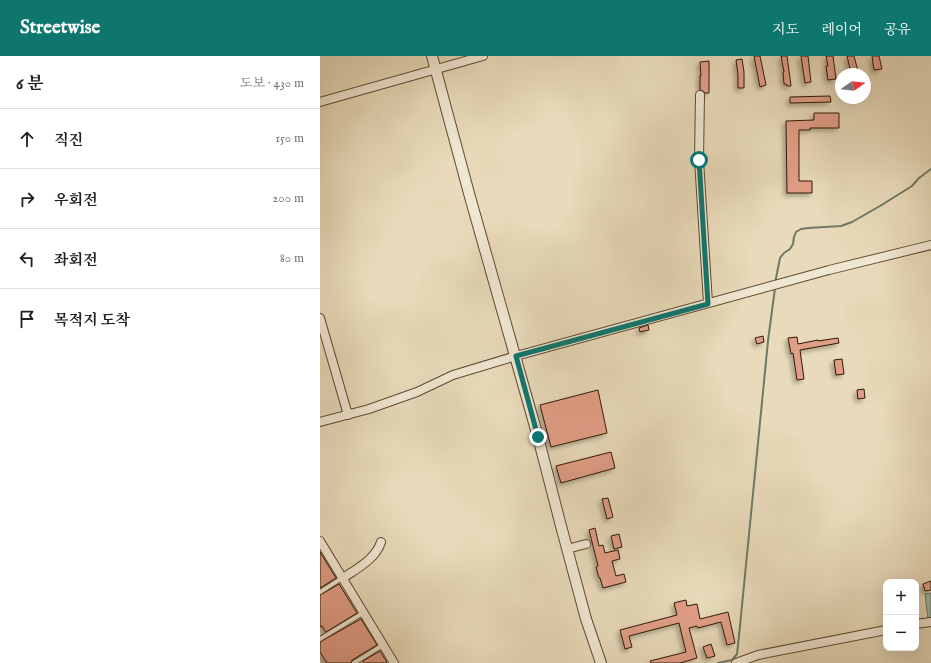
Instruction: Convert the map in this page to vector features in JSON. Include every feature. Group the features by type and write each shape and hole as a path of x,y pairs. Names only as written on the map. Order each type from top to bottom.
{"street":[{"path":"432,56 516,356 586,619 601,663"},
{"path":"320,102 483,56"},
{"path":"700,95 699,160 708,304"},
{"path":"320,422 369,409 417,392 453,375 516,356 829,270 931,245"},
{"path":"320,318 348,415"},
{"path":"343,578 376,553 381,542"},
{"path":"321,543 394,663"},
{"path":"567,549 586,544"},
{"path":"919,624 931,622"},
{"path":"736,663 758,655 883,631"}],"lane":[{"path":"320,592 343,578"},
{"path":"320,639 364,613"},
{"path":"354,663 383,645"}],"shaded area":[{"path":"931,593 931,619 928,619 925,594"}],"building":[{"path":"754,56 760,56 766,85 760,87"},
{"path":"781,56 787,56 791,86 784,84 784,72"},
{"path":"801,56 808,56 811,82 805,83"},
{"path":"826,56 833,56 835,79 828,80 826,66 828,66"},
{"path":"847,56 854,56 857,68 850,68"},
{"path":"872,56 879,56 882,69 874,70"},
{"path":"742,59 744,88 738,88 736,60"},
{"path":"709,61 709,93 705,93 700,90 700,62"},
{"path":"830,96 831,102 790,103 790,97"},
{"path":"814,113 839,113 839,128 810,128 810,130 799,130 799,181 812,181 812,193 787,193 786,121 814,120"},
{"path":"648,325 649,330 640,332 639,328"},
{"path":"763,336 764,342 757,344 755,338"},
{"path":"797,337 798,344 838,338 839,343 800,350 804,379 797,380 793,353 791,354 788,338"},
{"path":"842,359 844,374 836,375 834,360"},
{"path":"864,389 865,398 858,399 857,390"},
{"path":"598,390 607,433 551,447 540,405"},
{"path":"611,452 615,468 561,483 556,466"},
{"path":"608,498 613,517 607,519 602,499"},
{"path":"595,528 599,546 603,545 605,553 618,550 620,559 612,561 616,576 624,574 626,582 603,588 596,567 598,566 589,530"},
{"path":"619,534 622,547 614,549 611,536"},
{"path":"320,552 336,578 320,588"},
{"path":"931,581 931,590 925,591 923,584"},
{"path":"339,584 357,613 326,632 322,626 320,627 320,595"},
{"path":"686,600 687,606 697,604 700,619 728,612 735,643 727,645 721,622 698,628 697,626 689,628 697,658 680,663 651,663 650,661 686,652 679,623 629,636 632,647 625,649 620,630 677,615 674,603"},
{"path":"361,619 377,645 352,660 351,663 327,663 320,652 320,642"},
{"path":"711,644 715,656 707,658 703,647"},
{"path":"380,651 387,662 364,663 363,661"}],"waterway":[{"path":"775,283 780,258 790,249 796,232 801,229 841,226 852,222 912,186 919,178 931,169"},
{"path":"718,663 732,660 737,654 768,341 775,288"}],"route":[{"path":"538,437 516,356 708,304 699,160"}]}
